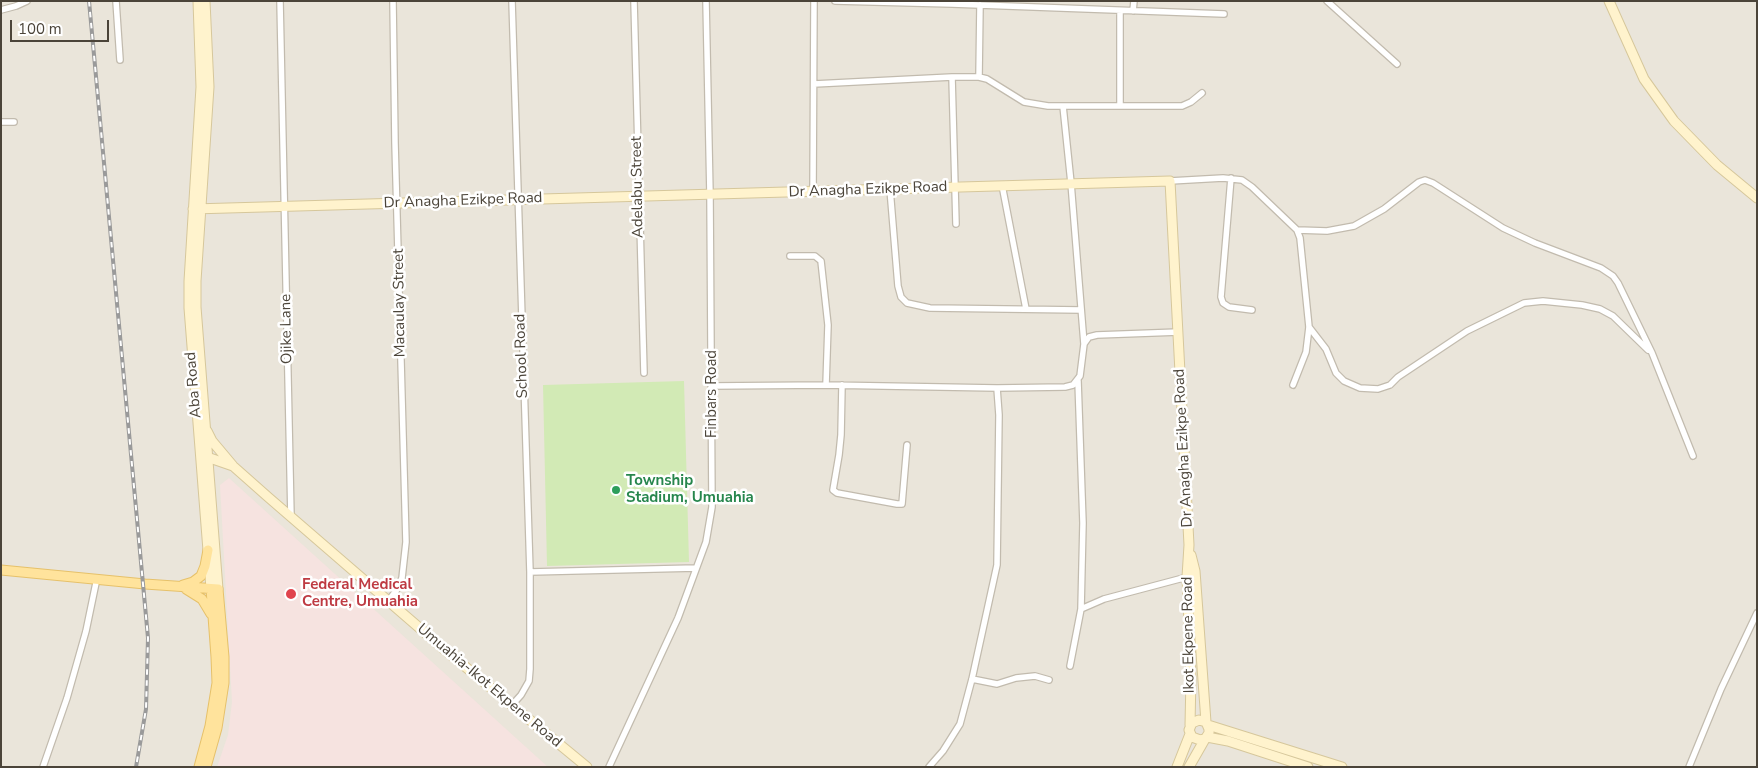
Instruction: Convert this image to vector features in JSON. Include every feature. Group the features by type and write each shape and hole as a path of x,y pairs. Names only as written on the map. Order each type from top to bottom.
{"main road":[{"path":"179,586 194,582 201,576 208,550"},
{"path":"1,570 214,589"},
{"path":"179,586 193,592 202,599 214,621"},
{"name":"Aba Road","path":"199,767 215,705 217,665 214,589"},
{"name":"Aba Road","path":"206,767 217,728 224,683 224,657 214,589"}],"street":[{"path":"1,10 27,1"},
{"path":"116,1 120,60"},
{"name":"Aba Road","path":"198,1 201,86 196,308 205,426 203,453 208,470 214,589"},
{"name":"Aba Road","path":"205,1 208,86 197,209 188,281 203,453 208,550 214,589"},
{"name":"Ojike Lane","path":"280,1 291,517"},
{"name":"Macaulay Street","path":"388,601 396,591 402,578 406,542 393,1"},
{"name":"School Road","path":"512,1 530,572 529,682 512,705"},
{"name":"Adelabu Street","path":"634,1 644,373"},
{"name":"Finbars Road","path":"608,767 678,618 706,542 712,507 710,195 706,1"},
{"path":"813,192 814,1"},
{"path":"835,1 952,2 980,5 1005,4 1120,11 1224,14"},
{"path":"1133,11 1134,1"},
{"path":"1327,1 1397,64"},
{"path":"1609,1 1644,79 1674,121 1716,165 1757,198"},
{"path":"980,5 980,78"},
{"path":"1120,11 1120,106"},
{"path":"814,84 952,77 980,78 987,79 1024,102 1048,106 1182,106 1191,102 1202,93"},
{"path":"952,77 956,224"},
{"path":"1063,106 1081,310 1086,337 1078,381 1083,523 1081,609 1070,666"},
{"path":"1,122 14,122"},
{"path":"1170,181 1231,178 1242,180 1252,187 1297,230 1300,238 1309,327 1306,352 1293,385"},
{"path":"1231,178 1221,297 1223,303 1229,307 1252,310"},
{"path":"1297,230 1327,231 1354,226 1384,209 1419,182 1425,180 1434,182 1503,228 1535,243 1601,268 1613,276 1652,354 1693,456"},
{"name":"Dr Anagha Ezikpe Road","path":"197,209 1170,181 1189,545"},
{"path":"1002,186 1026,309"},
{"path":"890,189 898,286 901,297 907,303 930,308 1081,310"},
{"path":"790,256 815,256 821,261 828,325 826,385"},
{"path":"1309,327 1326,350 1336,373 1344,381 1360,388 1378,390 1390,385 1398,377 1467,331 1524,302 1543,301 1600,309 1613,316 1652,354"},
{"path":"1086,337 1179,332"},
{"path":"712,386 842,385 997,388 1065,387 1074,385 1078,381"},
{"path":"842,385 841,435 833,490 837,493 902,504 907,445"},
{"path":"930,767 943,751 960,724 972,680 997,565 999,415 997,388"},
{"path":"205,426 212,441 233,466"},
{"path":"203,453 219,449"},
{"path":"203,453 233,466"},
{"path":"208,470 213,463 222,461"},
{"name":"Umuahia-Ikot Ekpene Road","path":"233,466 388,601 587,767"},
{"path":"1189,545 1195,571 1207,723 1210,729 1189,767"},
{"name":"Ikot Ekpene Road","path":"1177,767 1190,730 1191,677 1187,577 1189,545"},
{"path":"530,572 696,568"},
{"path":"1081,609 1104,599 1187,577"},
{"path":"43,767 67,698 86,631 97,578"},
{"path":"1689,767 1721,690 1757,613"},
{"path":"972,680 997,684 1016,678 1035,676 1049,680"},
{"path":"1308,767 1228,741 1206,738 1196,740 1190,730 1192,722 1199,720 1342,767"}],"shaded area":[{"path":"1,1 1757,1 1757,767 1,767"},
{"name":"Federal Medical Centre, Umuahia","path":"229,478 548,767 217,767 228,735 232,702 220,485"}],"green space":[{"name":"Township Stadium, Umuahia","path":"684,381 689,562 547,566 543,385"}],"railway":[{"path":"89,1 148,638 146,709 136,767"}],"place":[{"name":"Township Stadium, Umuahia","path":"616,490"},
{"name":"Federal Medical Centre, Umuahia","path":"291,594"}]}
